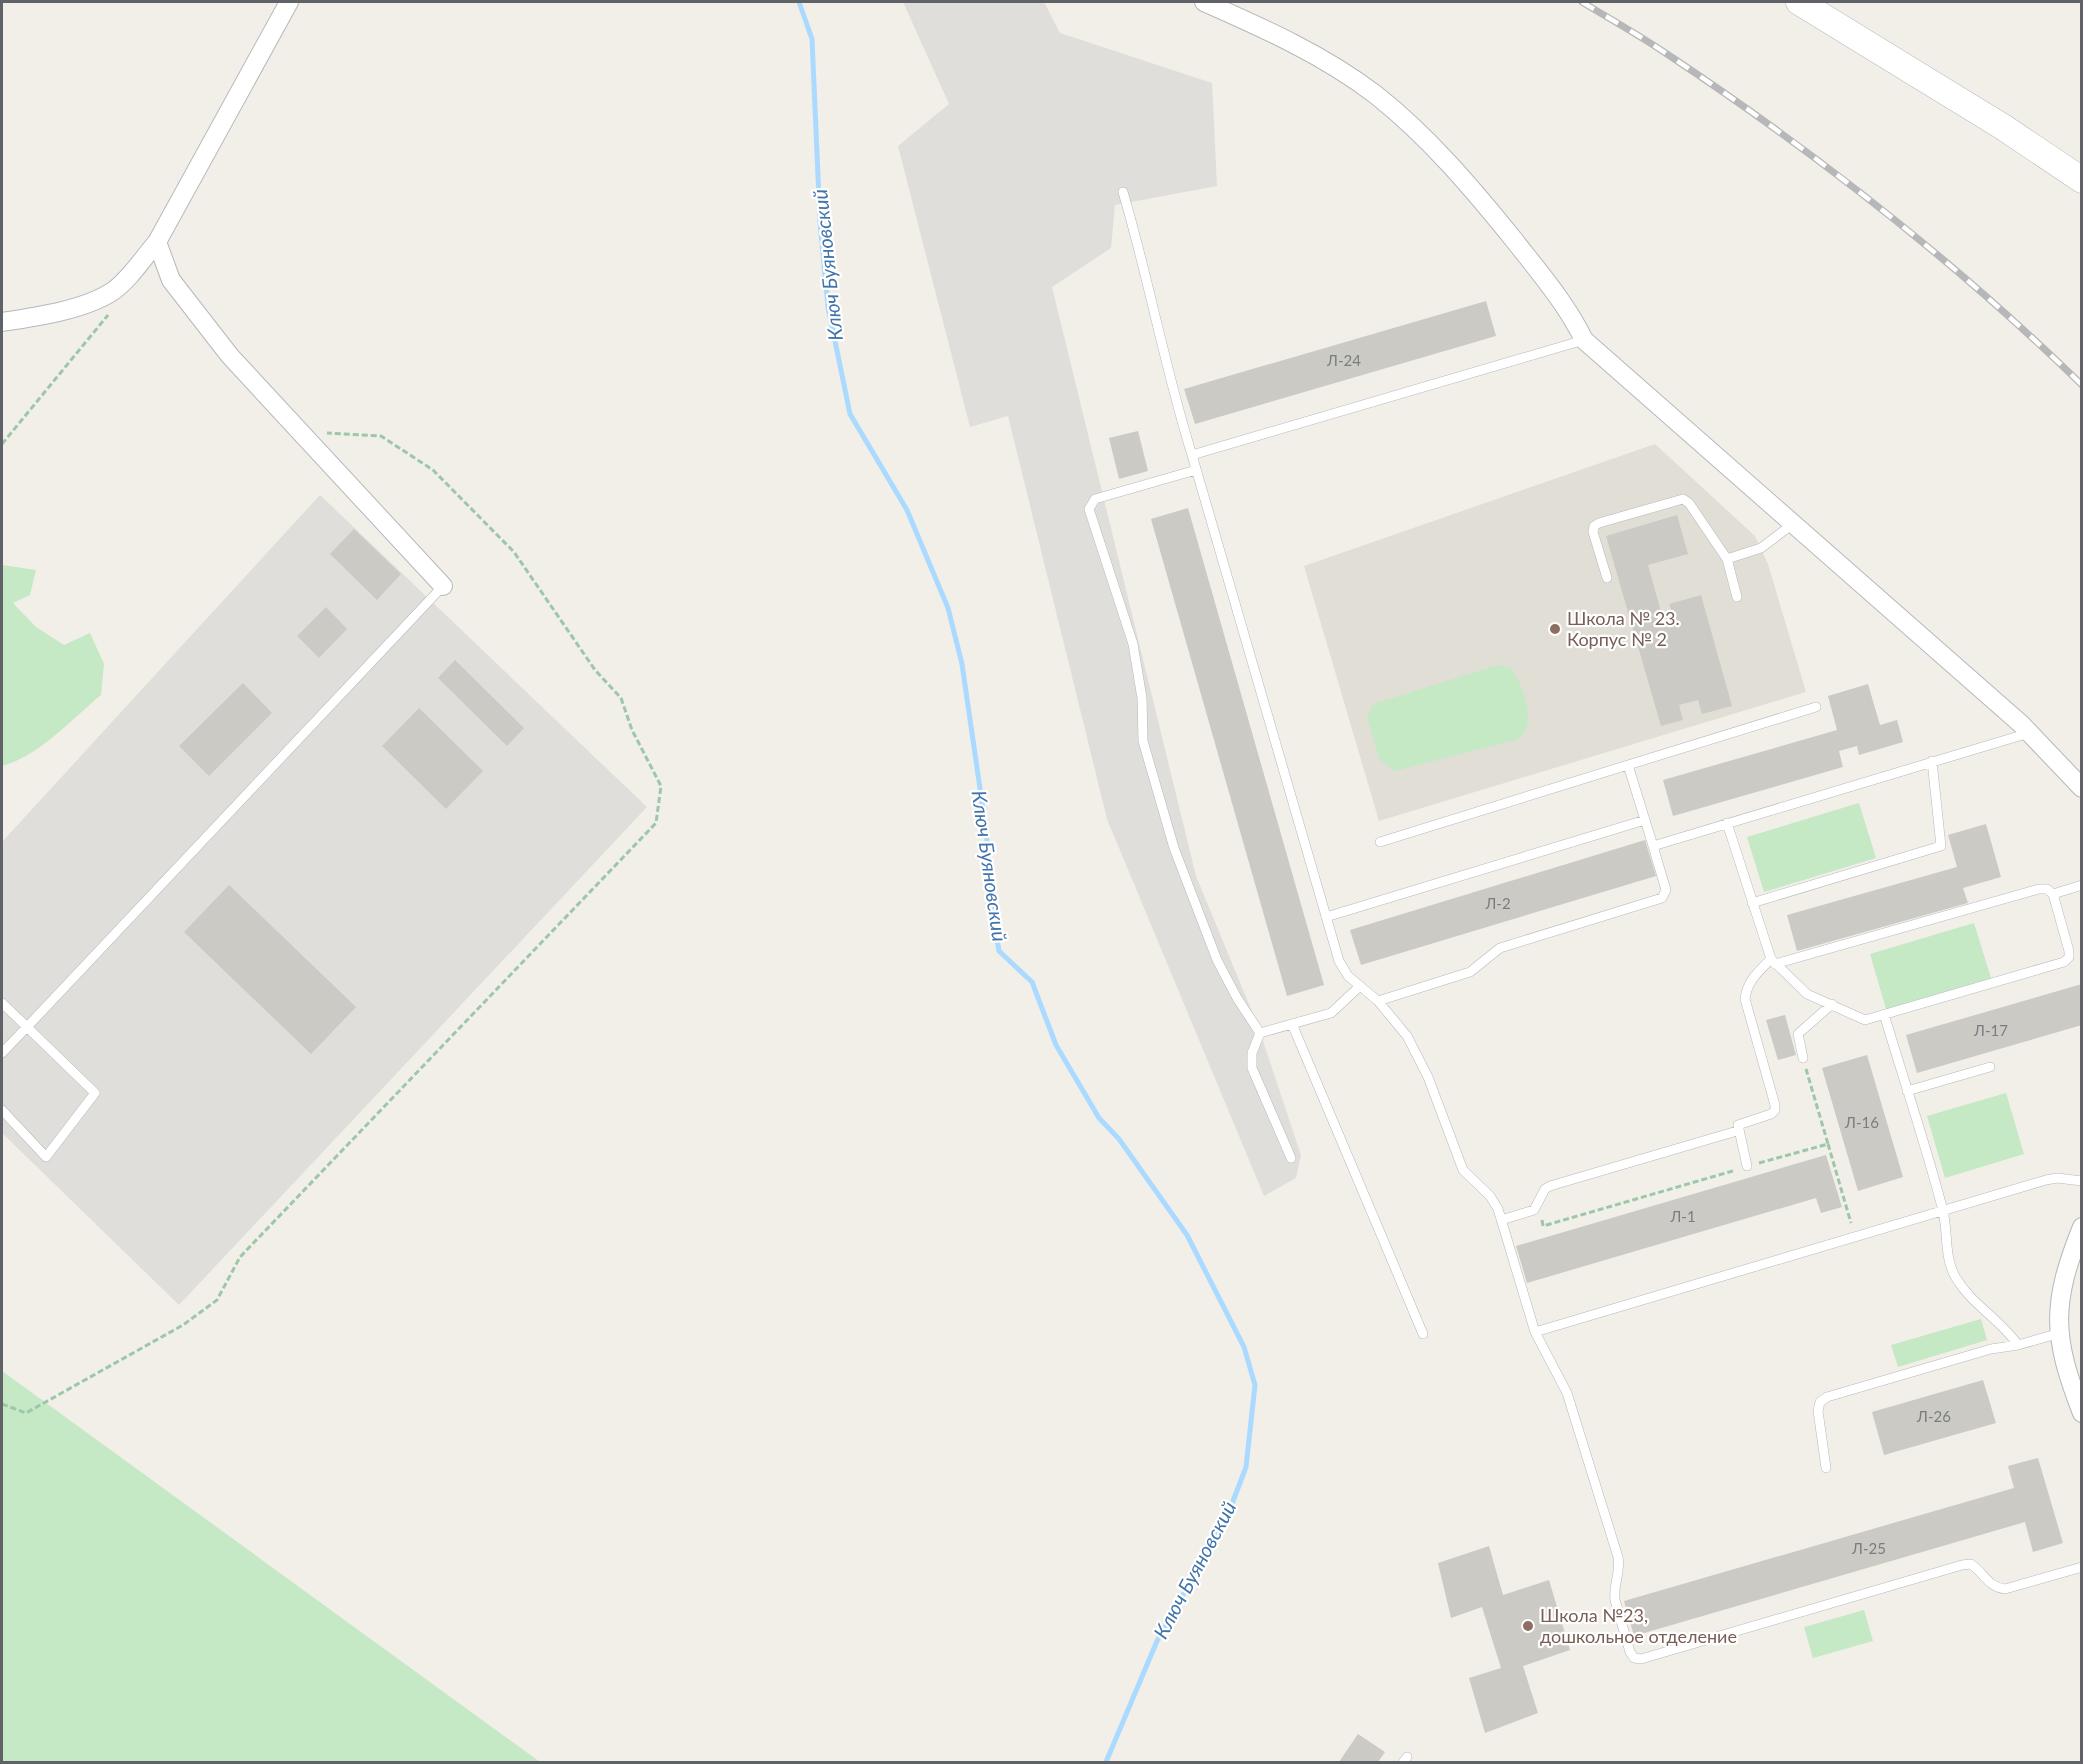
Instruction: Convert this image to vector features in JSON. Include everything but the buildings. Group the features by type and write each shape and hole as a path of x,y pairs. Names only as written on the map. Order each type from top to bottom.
{"main road":[{"path":"1799,2 2003,127 2082,180"}],"street":[{"path":"2,322 41,316 86,303 113,291 157,242 289,2"},
{"path":"1204,2 1330,64 1376,94 1411,125 1489,209 1571,313 1584,340 2030,733 2082,788"},
{"path":"157,242 171,280 230,357 443,586"},
{"path":"2082,1227 2065,1269 2058,1303 2060,1333 2068,1377 2082,1413"}],"lane":[{"path":"1123,192 1161,330 1174,397 1342,969 1378,1001 1407,1036 1428,1077 1463,1170 1490,1196 1501,1220 1535,1332 1567,1393 1618,1557 1620,1566 1614,1591 1615,1600 1630,1652 1635,1658 1641,1659 1962,1565 1971,1564 1996,1588 2005,1589 2082,1567"},
{"path":"1192,455 1584,340"},
{"path":"1196,470 1095,499 1089,509 1133,644 1142,698 1143,741 1174,848 1217,960 1237,998 1260,1033"},
{"path":"1607,578 1593,532 1594,526 1678,499 1689,503 1727,559 1737,597"},
{"path":"1727,559 1761,548 1794,523"},
{"path":"2,1053 443,586"},
{"path":"1380,842 1816,707"},
{"path":"1653,846 2030,733"},
{"path":"1752,903 1941,846 1932,761"},
{"path":"1378,1001 1470,972 1500,948 1662,898 1666,890 1628,765"},
{"path":"1326,917 1645,820"},
{"path":"1727,823 1773,961 1807,994 1864,1020 2064,962 2069,957 2069,951 2053,894 2047,889 2039,889 1773,961 1748,984 1745,999 1775,1110 1738,1125 1737,1131 1747,1166"},
{"path":"2053,894 2082,885"},
{"path":"1260,1033 1331,1013 1360,986"},
{"path":"2,1003 94,1093 46,1157 2,1110"},
{"path":"1803,1058 1798,1034 1832,1004"},
{"path":"1884,1014 1943,1210 1946,1253 1955,1278 1972,1299 2001,1323 2018,1345"},
{"path":"1292,1024 1423,1334"},
{"path":"1260,1033 1252,1053 1252,1068 1291,1158"},
{"path":"1907,1091 1990,1067"},
{"path":"1501,1220 1538,1207 1542,1193 1550,1186 1737,1131"},
{"path":"1535,1332 2046,1180 2057,1178 2082,1181"},
{"path":"1826,1468 1818,1411 1820,1402 1827,1397 1990,1349 2018,1345 2060,1333"}],"path":[{"path":"2,444 110,311"},
{"path":"2,1404 26,1413 183,1325 217,1300 240,1257 656,823 661,786 632,730 621,698 595,670 514,552 433,470 381,436 301,432"},
{"path":"1803,1058 1854,1237"},
{"path":"1538,1207 1543,1226 1828,1144"}],"shaded area":[{"path":"903,2 1044,2 1060,33 1212,83 1217,186 1115,205 1111,248 1052,287 1196,876 1258,1026 1301,1155 1296,1178 1264,1196 1107,819 1008,416 970,427 898,146 949,104"},
{"name":"Школа № 23. Корпус № 2","path":"1655,444 1755,536 1768,564 1806,692 1379,821 1304,566"},
{"path":"320,495 647,807 179,1305 2,1133 2,842"}],"green space":[{"path":"2,565 36,570 30,595 13,603 36,627 64,645 90,633 104,664 101,695 42,745 16,761 2,766"},
{"path":"1498,665 1511,668 1527,704 1527,724 1525,732 1519,739 1395,771 1380,760 1367,718 1373,704"},
{"path":"1859,803 1876,858 1764,892 1747,837"},
{"path":"1974,923 1991,978 1886,1009 1870,954"},
{"path":"2006,1093 2024,1154 1945,1178 1927,1116"},
{"path":"1981,1319 1987,1340 1898,1367 1891,1345"},
{"path":"2,1371 540,1762 2,1762"},
{"path":"1864,1610 1873,1641 1813,1658 1804,1627"}],"waterway":[{"name":"Ключ Буяновский","path":"799,2 812,39 820,222 828,307 850,414 907,510 948,608 962,664 986,830 993,915 999,951 1032,982 1056,1045 1099,1118 1119,1139 1187,1235 1244,1347 1255,1385 1246,1467 1227,1517 1157,1641 1106,1762"}],"railway":[{"path":"1582,2 1722,91 1829,169 1985,295 2082,385"}],"place":[{"name":"Школа № 23. Корпус № 2","path":"1555,629"},
{"name":"Школа №23, дошкольное отделение","path":"1528,1626"}]}
